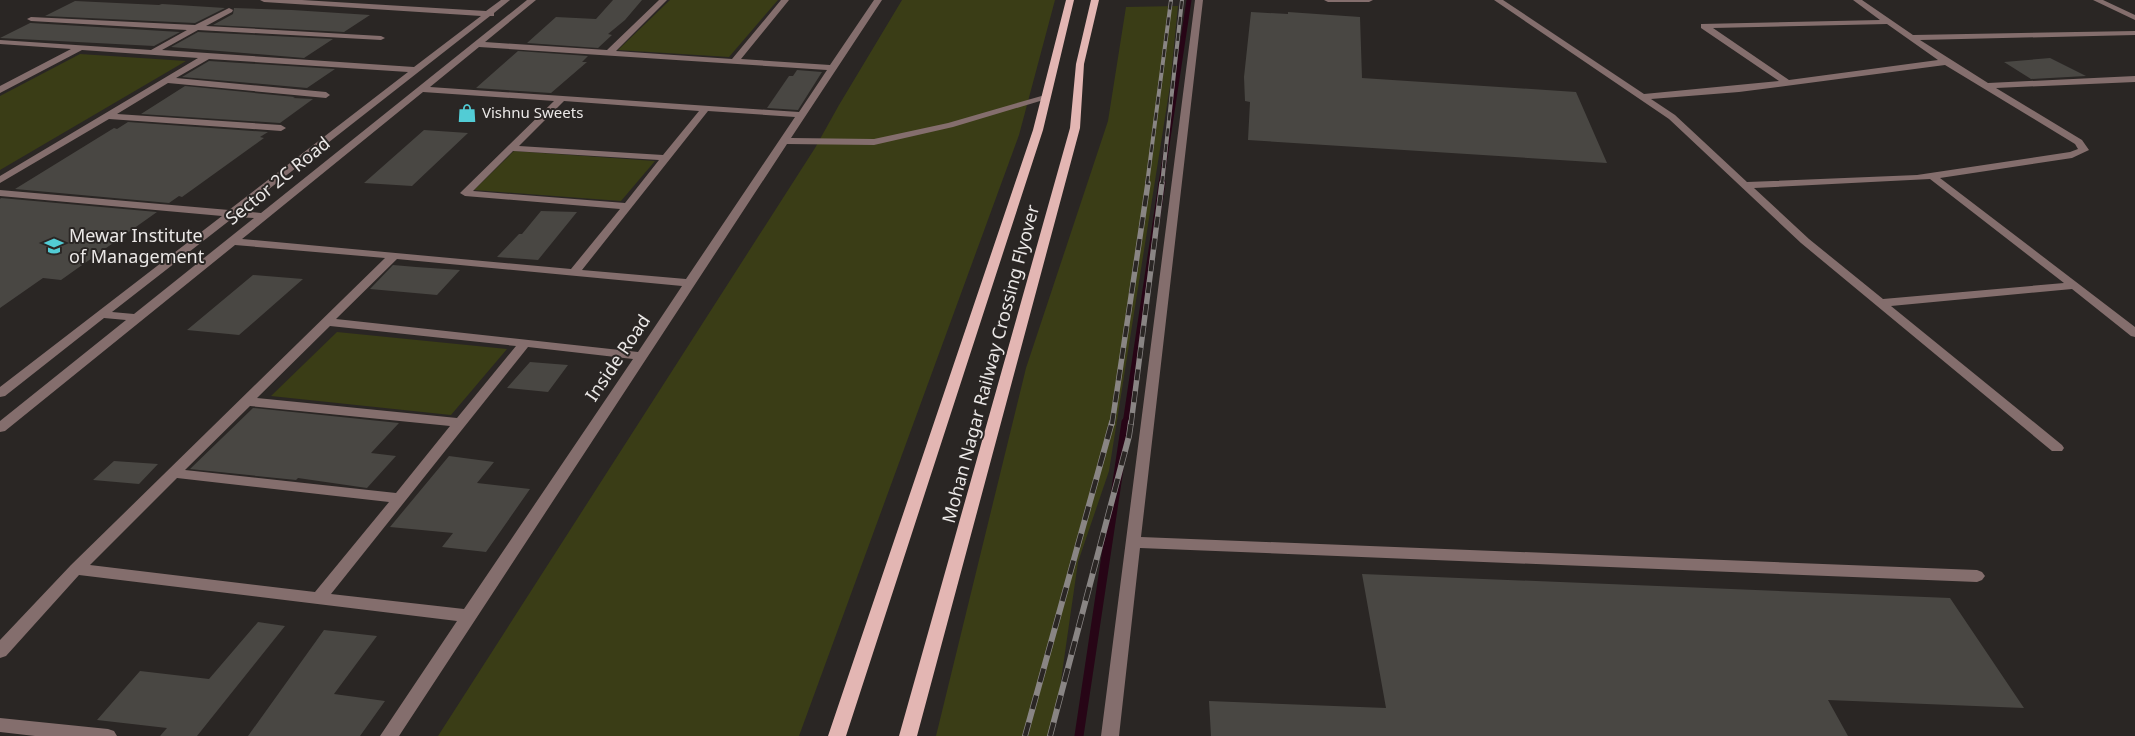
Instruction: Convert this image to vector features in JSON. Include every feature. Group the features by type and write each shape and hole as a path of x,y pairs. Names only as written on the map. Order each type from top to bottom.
{"main road":[{"name":"Mohan Nagar Railway Crossing Flyover","path":"837,736 1038,130 1070,0"},
{"name":"Mohan Nagar Railway Crossing Flyover","path":"908,736 1076,128 1080,64 1095,0"}],"street":[{"path":"264,0 513,15"},
{"name":"Sector 2C Road","path":"0,393 506,0"},
{"name":"Sector 2C Road","path":"0,428 532,0"},
{"path":"609,53 663,0"},
{"path":"734,61 785,0"},
{"name":"Inside Road","path":"388,736 878,0"},
{"path":"1110,736 1199,0"},
{"path":"1328,0 1369,0"},
{"path":"1498,0 1672,117 1806,241 2057,448"},
{"path":"1745,185 1932,176 2072,155 2084,150 2079,142 1946,62 1857,0"},
{"path":"2098,0 2135,18"},
{"path":"151,53 229,10"},
{"path":"31,19 198,26 381,38"},
{"path":"1786,82 1704,26 1891,22"},
{"path":"1910,38 2135,33"},
{"path":"0,42 415,70"},
{"path":"477,44 832,68"},
{"path":"0,90 80,48"},
{"path":"0,180 207,56"},
{"path":"1642,97 1739,89 1946,62"},
{"path":"1987,86 2135,79"},
{"path":"166,80 326,95"},
{"path":"421,90 801,115"},
{"path":"784,142 874,142 950,125 1045,98"},
{"path":"561,99 465,193 627,206"},
{"path":"574,272 704,109"},
{"path":"107,116 282,128"},
{"path":"338,130 367,133"},
{"path":"510,148 666,158"},
{"path":"1932,176 2135,334"},
{"path":"0,194 263,216"},
{"path":"232,241 689,283"},
{"path":"0,651 76,570 394,256"},
{"path":"1882,304 2072,286"},
{"path":"101,314 137,318"},
{"path":"327,322 641,356"},
{"path":"319,598 525,343"},
{"path":"246,402 460,423"},
{"path":"173,473 400,498"},
{"path":"1133,542 1977,576"},
{"path":"76,570 468,616"},
{"path":"0,725 43,732 108,736"}],"green space":[{"path":"670,0 778,0 729,57 618,50"},
{"path":"902,0 1055,0 1019,135 799,736 438,736 815,148"},
{"path":"1178,6 1170,86 1109,471 1078,562 1053,736 936,736 1026,368 1108,121 1126,7"},
{"path":"80,54 186,61 0,170 0,96"},
{"path":"514,151 655,161 621,201 474,190"},
{"path":"337,332 507,349 451,415 271,396"}],"building":[{"path":"613,0 642,0 625,20 608,34 612,35 598,48 527,43 556,17 596,19"},
{"path":"75,1 225,8 195,23 45,16"},
{"path":"234,8 370,15 344,32 213,25 233,14"},
{"path":"1251,12 1288,14 1288,12 1360,17 1362,78 1576,92 1607,163 1248,140 1250,102 1245,101 1244,77"},
{"path":"30,23 180,32 154,46 0,38"},
{"path":"198,32 333,39 304,58 171,47"},
{"path":"518,51 588,56 582,62 587,62 551,93 476,88"},
{"path":"2050,58 2086,76 2031,79 2004,62"},
{"path":"209,61 335,69 307,88 182,77"},
{"path":"797,70 822,72 798,110 767,108 789,76 793,76"},
{"path":"185,86 313,99 280,123 141,114"},
{"path":"128,122 268,132 260,137 264,138 182,197 179,196 169,203 15,189 114,128 117,129"},
{"path":"424,130 468,133 412,186 364,183"},
{"name":"Mewar Institute of Management","path":"0,199 157,212 61,280 43,278 0,308"},
{"path":"541,211 577,212 538,260 497,257 519,234 522,234"},
{"path":"393,265 460,270 437,295 370,289"},
{"path":"253,275 303,279 239,335 187,330"},
{"path":"530,362 568,365 548,392 507,388"},
{"path":"253,408 399,423 371,453 396,456 367,488 298,478 296,480 190,469"},
{"path":"449,456 494,462 477,483 530,489 486,552 442,547 453,533 390,527"},
{"path":"114,461 158,464 139,484 93,480"},
{"path":"1362,574 1950,598 2024,708 1828,700 1848,736 1211,736 1209,701 1386,708"},
{"path":"258,622 285,626 197,736 160,736 167,728 97,720 140,671 209,679"},
{"path":"324,630 377,636 334,694 385,701 360,736 248,736"}],"waterway":[{"path":"1161,184 1189,0"},
{"path":"1126,424 1162,183"},
{"path":"1079,736 1126,422"}],"railway":[{"path":"1147,184 1171,0"},
{"path":"1162,184 1182,0"},
{"path":"1112,424 1148,183"},
{"path":"1131,424 1162,183"},
{"path":"1025,736 1112,422"},
{"path":"1050,736 1129,436 1131,422"}],"place":[{"name":"Vishnu Sweets","path":"467,113"},
{"name":"Mewar Institute of Management","path":"54,246"}]}
